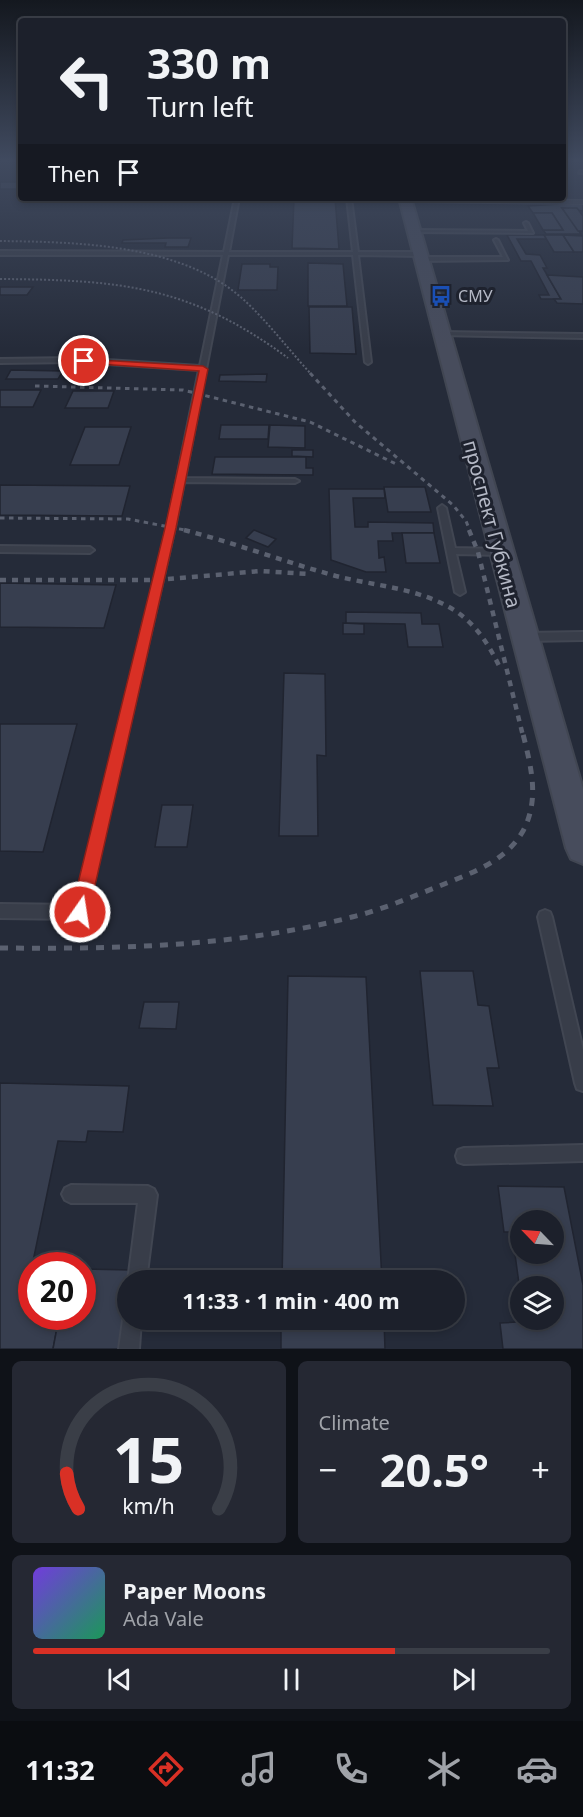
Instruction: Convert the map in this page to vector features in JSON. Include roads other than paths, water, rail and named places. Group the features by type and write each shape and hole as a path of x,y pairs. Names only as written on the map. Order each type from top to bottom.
{"main road":[{"name":"проспект Губкина","path":"412,224 523,637 574,789 583,848"}],"lane":[{"path":"0,911 80,912 181,480 232,224"},
{"path":"352,224 368,362"},
{"path":"414,231 531,232 527,224"},
{"path":"0,253 356,254 506,259 496,240"},
{"path":"442,334 583,336"},
{"path":"476,334 484,338"},
{"path":"0,361 126,362 203,369"},
{"path":"181,480 295,481"},
{"path":"442,508 460,592"},
{"path":"0,549 90,550"},
{"path":"451,551 500,552"},
{"path":"523,637 583,636"},
{"path":"545,917 583,1083"},
{"path":"465,1156 583,1153"},
{"path":"71,1194 148,1196 138,1270"},
{"path":"129,1349 131,1330"}],"railway":[{"path":"0,241 95,245 161,257 191,267 219,281 244,300 311,374"},
{"path":"0,279 117,285 185,301 218,315 288,358"},
{"path":"310,373 355,422 453,505 466,521 470,531"},
{"path":"35,386 183,390 310,422 396,464"},
{"path":"0,518 128,519 190,531"},
{"path":"184,530 336,576 412,592 440,603 454,610 476,629 501,670"},
{"path":"469,530 478,552 523,736"},
{"path":"0,580 157,580 261,571 308,574"},
{"path":"0,948 133,947 265,935 363,914 395,904 461,877 496,859 515,842 523,831 533,795 529,759 523,734"}],"place":[{"name":"СМУ","path":"441,296"}]}
